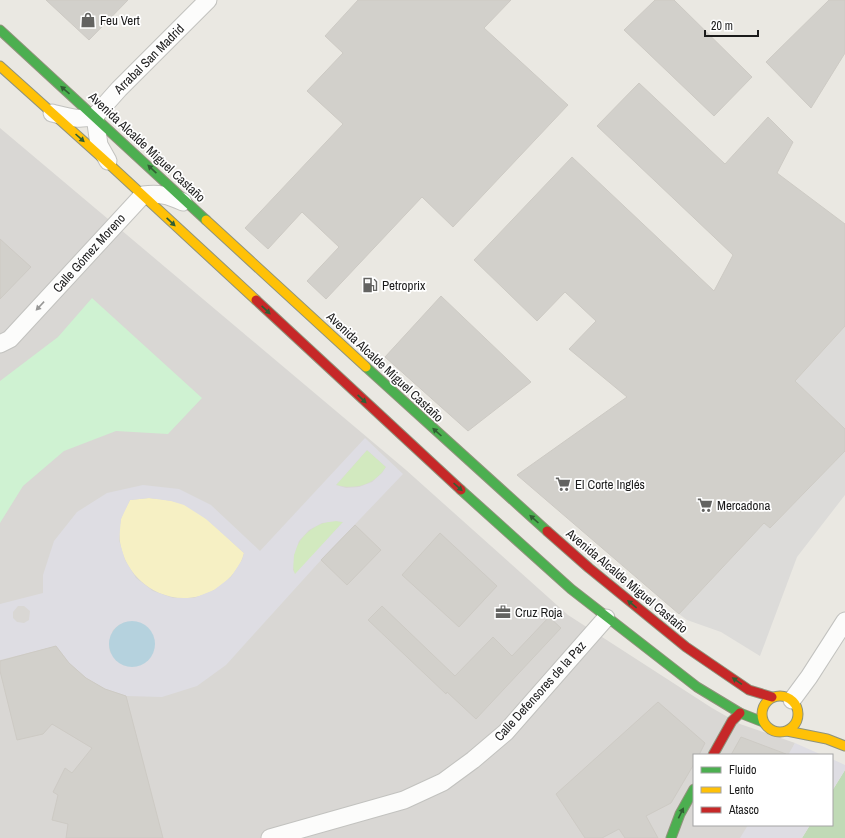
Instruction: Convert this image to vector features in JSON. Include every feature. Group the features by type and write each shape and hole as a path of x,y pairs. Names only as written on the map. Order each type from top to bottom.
{"main road":[{"name":"Avenida Alcalde Miguel Castaño","path":"0,30 414,411 601,578 686,647 748,690 772,697"},
{"path":"0,66 110,164 437,468 571,589 606,618 697,687 740,713 763,722 771,730 776,732 792,728 796,723 795,706"},
{"path":"763,722 761,716 762,710 767,700 772,697 782,696 795,706 810,725 827,739"},
{"path":"714,754 732,721 740,713"},
{"path":"787,730 827,739 845,746"},
{"path":"671,838 680,814 693,791"}],"street":[{"name":"Arrabal San Madrid","path":"95,116 119,89 208,0"},
{"path":"51,112 71,118 85,119 95,116 100,146 110,164"},
{"path":"143,195 155,193 170,196 191,205"},
{"name":"Calle Gómez Moreno","path":"0,344 10,339 143,195"},
{"name":"Calle Defensores de la Paz","path":"270,838 404,800 443,782 473,760 506,732 606,618"},
{"path":"795,706 809,677 845,621"}],"shaded area":[{"path":"0,128 406,470 568,615 712,708 740,724 795,743 790,754 693,754 693,826 755,826 749,838 0,838"},
{"path":"845,326 845,429 795,381"},
{"path":"365,438 403,474 321,560 226,665 197,686 162,697 126,696 105,689 86,678 69,663 56,646 0,660 0,604 43,593 43,575 54,541 77,512 107,493 143,485 179,489 211,505 260,551","holes":["367,450 386,467 372,482 359,487 346,488 336,485","149,498 171,501 184,505 206,519 244,553 242,560 231,577 214,590 194,598 173,598 153,591 136,578 125,560 119,540 121,519 130,500","336,521 343,522 295,574 293,570 294,555 299,541 309,530 322,523","18,606 24,606 30,611 29,620 24,623 17,622 13,618 13,612","126,622 133,622 110,653 109,645 113,630"]},
{"path":"845,451 845,495 797,557 760,656 721,632 687,620 679,614 764,523 770,528"},
{"path":"795,743 820,754 789,754"},
{"path":"833,759 845,765 845,770 833,789"},
{"path":"747,826 809,826 802,838 740,838"}],"green space":[{"path":"92,298 202,398 168,434 116,431 64,451 23,486 0,523 0,381 58,337"},
{"path":"367,450 386,467 381,473 376,478 364,485 350,487 336,485"},
{"path":"336,521 343,522 295,575 293,559 302,538 308,532 321,524"},
{"path":"845,770 845,838 802,838 809,826 833,826 833,789"}],"sand":[{"path":"149,498 175,502 190,508 215,526 244,553 236,570 224,583 215,589 196,597 178,598 160,593 145,584 132,572 124,556 120,538 121,519 130,500"}],"water":[{"path":"132,621 145,625 151,631 155,644 151,657 145,663 132,667 119,663 113,657 109,644 113,631 119,625"}],"building":[{"name":"Feu Vert","path":"46,0 128,0 89,40"},
{"path":"358,0 511,0 484,28 568,105 453,227 422,197 326,299 307,281 339,247 302,212 268,249 245,228 343,124 307,91 343,53 325,36"},
{"path":"655,0 674,0 752,77 714,116 624,30"},
{"path":"829,0 845,0 845,53 811,108 766,62"},
{"path":"639,83 725,164 768,117 793,142 777,173 845,224 845,326 795,381 845,429 845,451 770,528 764,523 679,614 517,475 627,397 569,349 596,321 565,292 537,321 474,260 572,157 714,291 733,255 597,126"},
{"path":"0,239 31,267 0,299"},
{"path":"441,296 531,382 468,431 385,357"},
{"path":"355,525 381,550 347,585 321,560"},
{"path":"440,533 497,586 459,627 402,575"},
{"path":"382,606 455,676 493,637 512,656 549,617 561,628 476,719 447,692 446,694 368,620"},
{"path":"56,646 69,663 86,678 105,689 126,696 163,838 66,838 68,824 52,820 58,795 53,792 65,768 72,773 92,748 52,724 43,734 17,740 0,671 0,661"},
{"path":"658,702 705,743 700,754 693,754 693,766 671,803 646,816 658,838 625,838 619,829 602,838 585,838 556,794"},
{"path":"741,737 786,754 732,754"}],"traffic: fast":[{"path":"0,30 206,220"},
{"path":"366,367 547,531"},
{"path":"461,490 571,589 697,687 740,713 763,722"},
{"path":"671,838 680,814 693,791"}],"traffic: slow":[{"path":"0,66 109,164 256,300"},
{"path":"206,220 366,367"},
{"path":"784,696 793,701 797,707 798,714 797,721 793,727 784,732 776,732 767,727 763,721 762,710 767,701 773,697 784,696"},
{"path":"787,731 827,739 845,746"}],"traffic: jam":[{"path":"256,300 461,490"},
{"path":"547,531 589,568 686,647 749,690 772,697"},
{"path":"714,754 732,721 740,713"}],"place":[{"name":"Feu Vert","path":"88,20"},
{"name":"Petroprix","path":"370,285"},
{"name":"El Corte Inglés","path":"563,484"},
{"name":"Mercadona","path":"705,505"},
{"name":"Cruz Roja","path":"503,612"}]}
